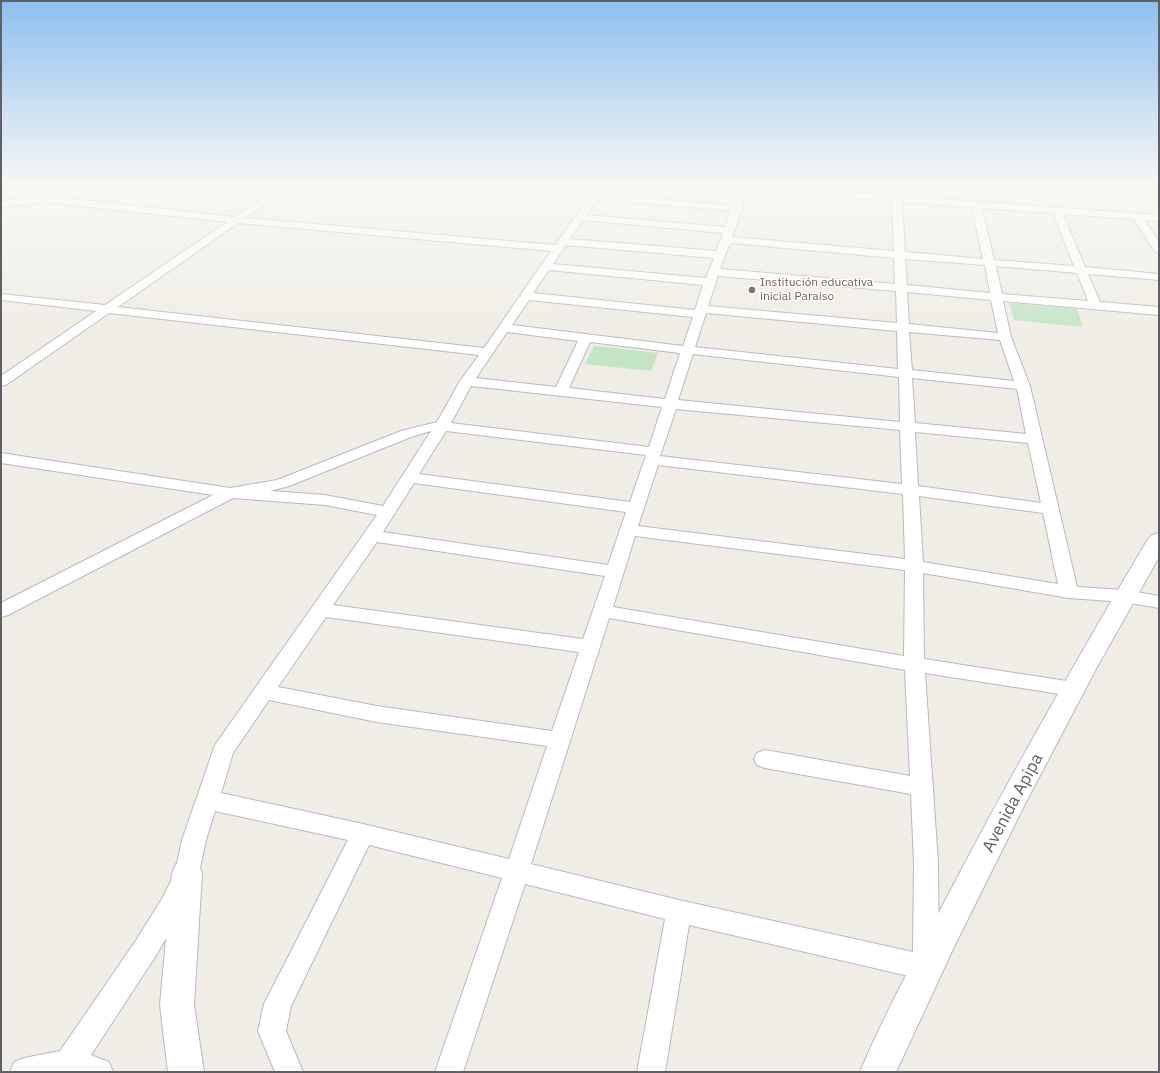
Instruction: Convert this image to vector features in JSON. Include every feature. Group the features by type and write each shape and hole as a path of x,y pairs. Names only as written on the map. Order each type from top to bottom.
{"street":[{"path":"1,382 211,237"},
{"path":"458,237 720,256"},
{"path":"186,1072 177,1005 187,873 194,840 223,751 263,691 322,610 372,536 442,426 467,381 566,237"},
{"path":"652,237 720,256 900,289 997,296 1159,311"},
{"path":"449,1072 603,611 614,572 671,404 700,312 727,237"},
{"path":"208,800 363,834 679,911 926,967 926,863 921,787 914,566 906,428 906,374 904,328 900,289 898,237"},
{"path":"984,237 1005,337 1023,386 1069,592"},
{"path":"1067,237 1095,305"},
{"path":"1151,237 1159,250"},
{"path":"547,266 720,256 899,255 1159,277"},
{"path":"527,296 1005,337"},
{"path":"1,297 487,352"},
{"path":"503,328 688,350 1023,386"},
{"path":"561,392 586,338"},
{"path":"467,381 906,428 1035,439"},
{"path":"1,611 230,493 264,488 283,483 406,434 429,427 442,426 653,456 1051,509"},
{"path":"1,458 230,493 325,500 388,512"},
{"path":"410,478 636,508"},
{"path":"629,530 914,566 1069,592 1125,596 1159,602"},
{"path":"372,536 614,572"},
{"name":"Avenida Apipa","path":"878,1072 926,967 1073,689 1159,539"},
{"path":"322,610 591,647"},
{"path":"603,611 1073,689"},
{"path":"263,691 377,714 560,740"},
{"path":"765,759 921,787"},
{"path":"288,1072 272,1031 278,1004 363,834"},
{"path":"66,1068 146,948 172,905 187,873"},
{"path":"652,1072 679,911"},
{"path":"24,1072 66,1068 99,1072"}],"green space":[{"path":"1009,303 1077,309 1083,327 1014,320"},
{"path":"594,346 658,353 651,371 585,364"}],"place":[{"name":"Institución educativa inicial Paraiso","path":"752,290"}]}
